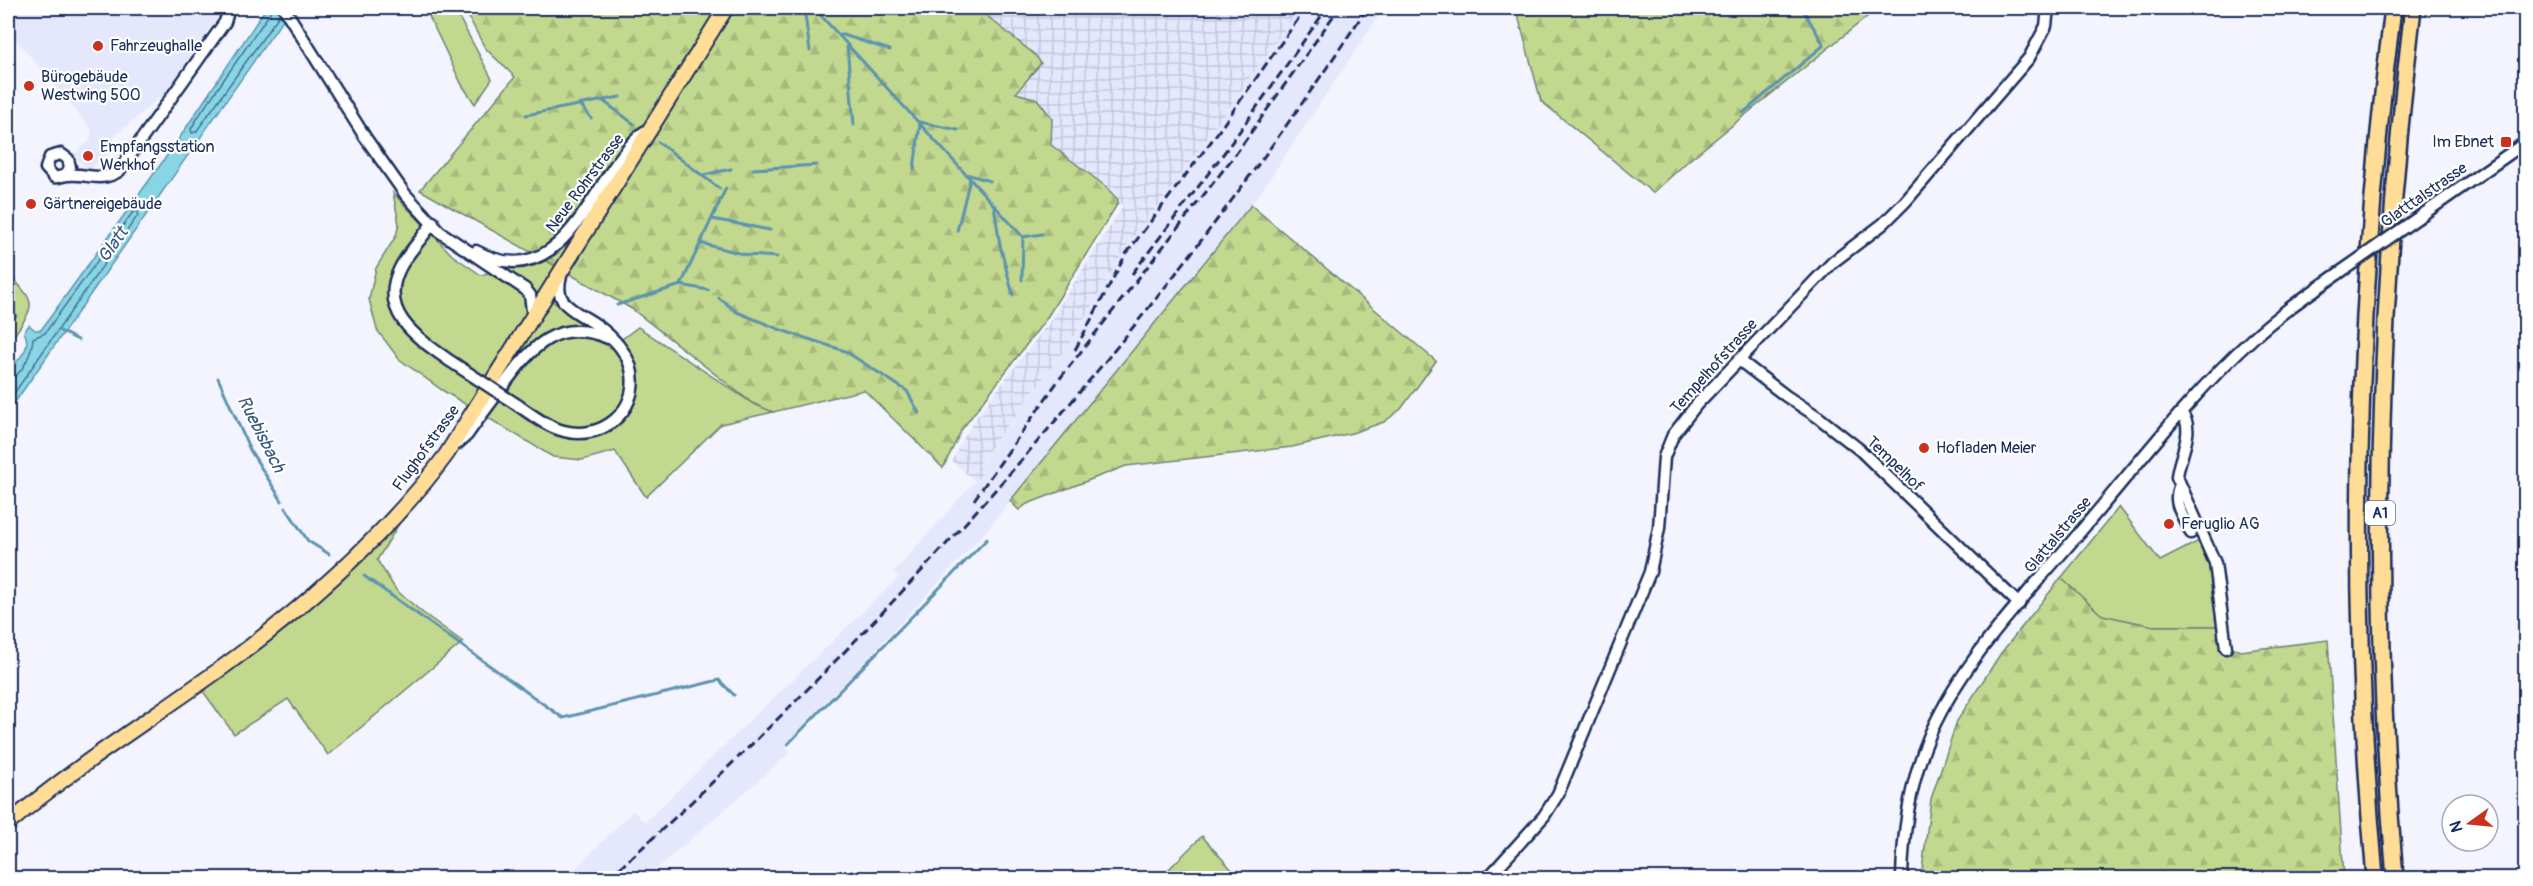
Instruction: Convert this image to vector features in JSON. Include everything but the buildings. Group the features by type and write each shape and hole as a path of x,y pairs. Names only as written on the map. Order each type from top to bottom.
{"highway":[{"name":"A1","path":"2374,879 2361,647 2361,436 2372,213 2393,8"},
{"name":"A1","path":"2395,879 2382,646 2381,436 2393,204 2413,8"}],"main road":[{"name":"Flughofstrasse","path":"8,824 119,738 224,666 305,603 411,500 446,455 726,8"}],"street":[{"path":"66,175 98,179 109,177 119,171 225,22 229,8"},
{"name":"Neue Rohrstrasse","path":"284,8 365,137 418,209 433,222 485,256 522,261 544,255 571,231 625,152 658,116"},
{"name":"Tempelhofstrasse","path":"1488,879 1544,816 1558,795 1650,572 1659,528 1664,457 1673,435 1697,404 1833,262 1883,224 1905,202 2029,58 2046,26 2048,8"},
{"name":"Glatttalstrasse","path":"2339,273 2526,142"},
{"path":"433,222 400,268 395,281 394,297 400,317 409,330 450,361 545,423 563,431 589,433 610,424 626,408 633,381 627,358 611,339 598,326 567,306 561,298 558,286 564,268"},
{"name":"Neue Rohrstrasse","path":"433,222 440,232 462,249 525,289 530,295 533,317"},
{"name":"Glattalstrasse","path":"1902,879 1904,837 1910,799 1924,751 1932,731 1970,665 2019,604 2214,376 2253,338 2339,273"},
{"path":"446,455 467,435 526,354 546,338 579,330 611,339"},
{"name":"Tempelhof","path":"1739,360 1860,450 2019,604"},
{"path":"2181,413 2187,420 2188,434 2177,466 2179,487 2215,563 2226,648"},
{"path":"2179,487 2175,496 2176,502 2191,532"}],"shaded area":[{"path":"8,8 222,8 222,11 164,94 113,137 118,145 90,169 86,168 74,154 90,141 92,130 15,38 8,38"},
{"path":"977,8 1300,8 1162,201 1131,239 1071,341 978,465 985,470 975,481 952,461 959,446 976,418 1050,321 1123,206 1105,186 1051,145 1015,93 1039,59"},
{"path":"1300,8 1384,8 1260,193 986,531 784,745 791,752 646,878 566,878 633,811 645,822 899,577 894,572 984,471 978,466 1071,341 1131,239 1162,201"}],"green space":[{"path":"425,8 454,8 492,79 475,104 462,85"},
{"path":"464,8 977,8 1035,55 1041,63 1016,93 1037,99 1052,118 1051,145 1105,186 1118,200 1118,203 1046,319 962,429 943,468 864,390 773,412 752,403 632,309 420,190 515,77 485,48"},
{"path":"1516,8 1878,8 1688,161 1653,193 1541,101"},
{"path":"393,193 452,255 481,275 508,267 528,265 568,249 540,293 588,325 610,348 638,327 752,403 773,412 721,424 646,497 615,451 582,460 553,457 442,390 399,359 377,330 369,299 376,268 396,236 399,224"},
{"path":"1251,205 1436,361 1401,409 1384,422 1352,433 1292,447 1126,466 1027,504 1019,510 1010,501"},
{"path":"8,272 24,291 30,303 27,316 13,337 8,331"},
{"path":"2119,507 2160,561 2203,539 2210,551 2221,626 2153,626 2101,615 2061,578"},
{"path":"403,517 377,560 396,590 463,642 328,755 288,699 234,734 202,690 290,626 342,579"},
{"path":"2061,578 2102,615 2153,626 2221,626 2222,641 2240,651 2328,640 2344,878 1921,878 1931,799 1957,721 2001,653"},
{"path":"1202,836 1239,878 1160,878"}],"water":[{"name":"Glatt","path":"266,8 291,8 8,412 8,378 25,351 27,339 24,332 29,325 35,330 41,330 174,146"}],"waterway":[{"path":"804,8 810,51"},
{"path":"814,8 1023,237 1022,280"},
{"path":"1743,113 1824,45 1802,8"},
{"path":"840,34 890,50"},
{"path":"847,46 854,125"},
{"path":"526,115 620,97"},
{"path":"602,100 634,124"},
{"path":"580,104 591,118"},
{"path":"919,122 958,130"},
{"path":"914,169 920,124"},
{"path":"658,142 720,189"},
{"path":"753,169 817,165"},
{"path":"703,175 731,169"},
{"path":"966,174 990,181"},
{"path":"957,231 970,179"},
{"path":"681,285 726,188"},
{"path":"994,206 1000,245 1013,295"},
{"path":"712,219 770,230"},
{"path":"1023,237 1042,234"},
{"path":"700,243 747,255 777,257"},
{"path":"617,305 681,285 708,290"},
{"path":"719,298 737,312 781,330 845,351 907,391 919,413"},
{"path":"8,306 16,316"},
{"name":"Ruebisbach","path":"60,331 78,340"},
{"name":"Ruebisbach","path":"218,378 250,450 282,501"},
{"name":"Ruebisbach","path":"286,508 308,541 329,554"},
{"path":"788,744 987,539"},
{"path":"364,576 563,718 719,680 734,695"}],"railway":[{"path":"1075,350 1126,254 1213,139 1306,8"},
{"path":"1132,274 1227,149 1327,8"},
{"path":"974,500 1058,381 1235,155 1339,8"},
{"path":"609,878 715,780 818,678 918,574 1015,467 1109,357 1199,243 1285,127 1367,8"}],"place":[{"name":"Fahrzeughalle","path":"98,46"},
{"name":"Bürogebäude Westwing 500","path":"29,86"},
{"name":"Im Ebnet","path":"2506,142"},
{"name":"Empfangsstation Werkhof","path":"88,156"},
{"name":"Gärtnereigebäude","path":"31,204"},
{"name":"Hofladen Meier","path":"1924,448"},
{"name":"Feruglio AG","path":"2169,524"}]}
